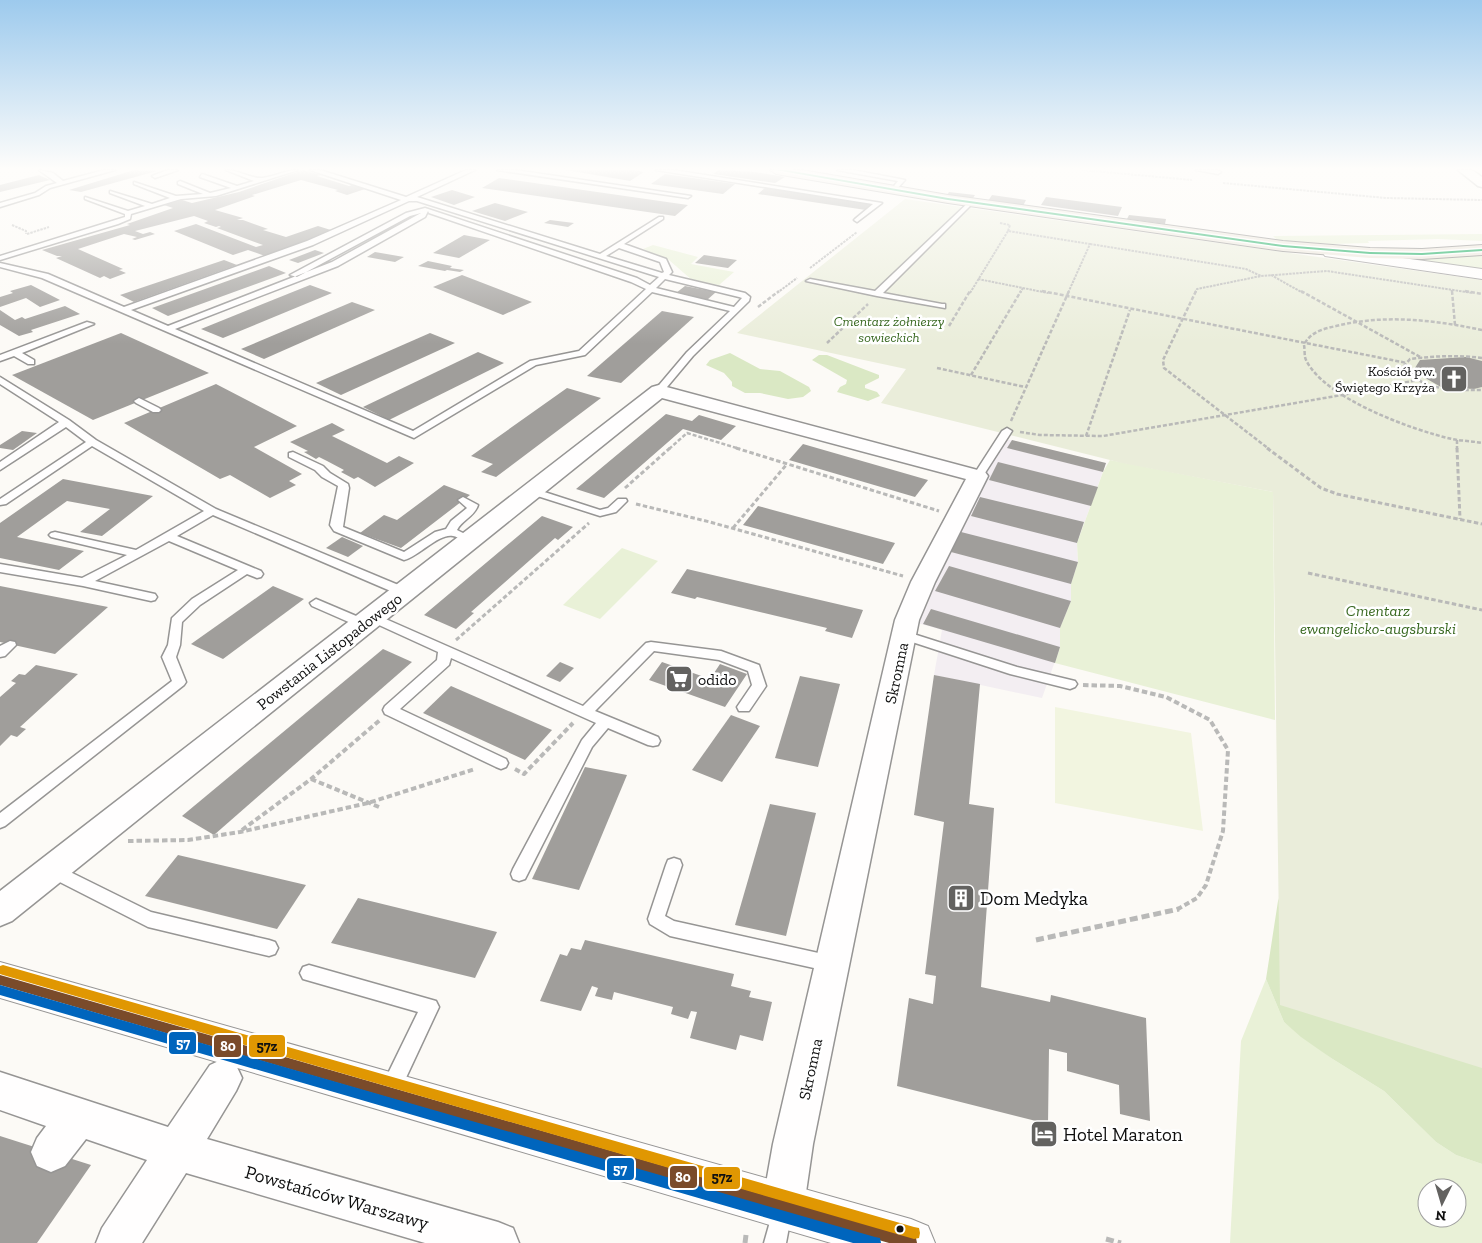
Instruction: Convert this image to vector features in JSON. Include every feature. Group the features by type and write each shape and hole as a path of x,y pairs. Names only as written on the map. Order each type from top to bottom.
{"main road":[{"path":"1163,228 1283,246 1380,254 1422,254 1482,250"},
{"path":"1237,238 1344,246 1482,244"}],"street":[{"path":"1283,246 1482,274"},
{"path":"659,390 978,476"},
{"name":"Powstania Listopadowego","path":"0,912 404,592 461,536 532,491 659,390"},
{"name":"Skromna","path":"779,1224 793,1144 907,620 923,582 978,476"},
{"path":"0,980 232,1064 389,1092 779,1224 911,1243"},
{"path":"117,1243 232,1064"},
{"name":"Powstańców Warszawy","path":"3,1097 78,1117 177,1150 498,1243"},
{"path":"51,1152 78,1117"}],"lane":[{"path":"0,252 85,228"},
{"path":"0,258 99,228"},
{"path":"123,310 310,243 342,228"},
{"path":"167,329 310,275 335,264 401,228"},
{"path":"479,228 634,280 676,297 735,310"},
{"path":"511,228 664,276 746,297 745,302 690,354 659,390"},
{"path":"601,256 645,228"},
{"path":"879,294 944,228"},
{"path":"0,264 45,276 414,435 533,363 582,353 668,272 663,261 619,245"},
{"path":"0,274 45,276"},
{"path":"810,281 942,306"},
{"path":"0,358 90,324"},
{"path":"14,352 31,362"},
{"path":"0,380 66,422 92,442 212,511 404,592"},
{"path":"139,401 156,410"},
{"path":"0,467 66,422"},
{"path":"978,476 1007,431"},
{"path":"1,502 92,442"},
{"path":"293,455 319,468 326,475 343,484 344,488 336,524 338,529 404,556 411,554 439,534 461,536 455,523 472,509 473,504 463,500"},
{"path":"532,491 600,513 612,510 622,501"},
{"path":"83,582 137,554 212,511"},
{"path":"55,535 137,554"},
{"path":"0,822 178,682 169,657 174,645 176,621 196,602 252,572 168,536"},
{"path":"0,568 83,582 151,598"},
{"path":"316,603 444,651 580,717 605,722 653,741"},
{"path":"904,635 1015,671 1070,684"},
{"path":"0,654 10,644"},
{"path":"580,717 651,646 721,656 754,668 759,686 744,708"},
{"path":"444,651 444,662 390,710 501,763"},
{"path":"519,874 587,744 605,722"},
{"path":"674,865 656,920 662,924 670,928 832,964"},
{"path":"52,870 148,919 269,948"},
{"path":"309,973 430,1006 389,1092"}],"path":[{"path":"807,270 858,231"},
{"path":"948,326 1008,231 1246,269 1261,276"},
{"path":"1090,244 1007,431 1040,435 1103,436 1226,416 1416,380"},
{"path":"1482,294 1327,271 1261,276 1214,284 1197,289 1163,360 1164,368 1321,488 1351,498 1482,524"},
{"path":"1271,275 1422,358"},
{"path":"757,309 800,276"},
{"path":"978,278 1130,310 1407,363"},
{"path":"971,375 1023,288"},
{"path":"1452,290 1456,324"},
{"path":"827,343 873,299 879,299 879,294"},
{"path":"1086,436 1130,310"},
{"path":"1482,330 1456,324 1405,319 1358,322 1315,332 1305,342 1306,360 1318,376 1342,395 1400,424 1457,440 1482,443"},
{"path":"1482,358 1465,356 1410,359 1404,366 1416,380 1425,385 1452,390 1482,390"},
{"path":"937,368 1025,387"},
{"path":"923,582 733,528 614,499 687,433 957,516"},
{"path":"1457,440 1460,519"},
{"path":"733,528 787,464"},
{"path":"444,651 600,513"},
{"path":"1308,573 1482,610"},
{"path":"1036,940 1177,910 1197,898 1206,885 1223,831 1228,750 1210,720 1166,697 1120,686 1070,684"},
{"path":"240,832 311,779 390,710"},
{"path":"122,841 188,840 240,832 368,803 459,773 501,763 524,774 580,717"},
{"path":"311,779 379,807"},
{"path":"744,1243 746,1235"},
{"path":"1106,1239 1121,1243"}],"shaded area":[{"path":"1001,438 1106,463 1077,543 1078,562 1071,584 1071,601 1060,628 1060,647 1042,698 934,675 942,630 907,620"}],"green space":[{"path":"869,228 1112,228 1482,280 1482,1068 1280,1005 1273,492 1122,463 881,403 906,369 737,333"},
{"path":"1482,234 1482,241 1438,239 1331,244 1277,240 1273,236"},
{"path":"653,245 698,257 691,264 734,272 719,285 692,280 669,260 643,249"},
{"path":"1482,253 1482,272 1368,255"},
{"path":"730,353 760,369 780,371 809,387 811,391 803,397 788,399 760,393 745,393 732,386 732,382 724,373 706,365 710,360"},
{"path":"819,355 827,355 879,375 879,378 865,385 865,388 877,392 880,396 868,401 837,392 840,387 846,384 847,380 812,360"},
{"path":"1110,460 1273,492 1275,720 1055,663 1060,647 1060,628 1071,601 1071,584 1078,562 1077,543 1103,472"},
{"path":"622,548 658,561 600,619 563,605"},
{"path":"1055,707 1191,733 1203,831 1055,803"},
{"path":"1287,877 1482,907 1482,1164 1456,1155 1436,1142 1384,1091 1331,1058 1301,1037 1284,1022 1266,979 1278,901"},
{"path":"1266,979 1284,1022 1331,1058 1384,1091 1436,1142 1456,1155 1482,1164 1482,1243 1230,1243 1241,1041"}],"building":[{"path":"119,228 147,228 135,231 143,234 150,232 155,234 135,240 132,239 137,237 124,234 78,249 123,269 119,270 126,273 110,279 104,276 100,278 56,258 62,256 42,250"},
{"path":"183,228 206,228 256,247 263,245 217,228 265,228 268,229 263,230 286,237 312,228 324,228 334,231 265,256 248,250 233,255 174,231"},
{"path":"464,235 490,240 459,258 433,253"},
{"path":"315,250 324,253 298,263 289,260"},
{"path":"375,252 404,257 395,262 367,257"},
{"path":"704,255 737,260 728,268 695,263"},
{"path":"224,260 237,265 134,302 120,295"},
{"path":"428,261 464,270 460,272 445,271 418,266"},
{"path":"269,266 286,273 168,316 152,308"},
{"path":"462,275 532,302 503,315 433,287"},
{"path":"31,285 60,300 40,307 26,298 0,307 0,297 13,293 10,291"},
{"path":"310,285 332,293 223,338 201,329"},
{"path":"685,286 716,292 707,300 676,293"},
{"path":"352,302 375,310 264,359 241,349"},
{"path":"65,306 80,314 31,330 33,332 19,336 0,325 0,310 15,320 22,317 25,319"},
{"path":"662,311 694,317 621,383 587,376"},
{"path":"121,333 209,373 93,420 12,375"},
{"path":"430,333 455,343 341,395 316,383"},
{"path":"478,352 504,363 389,420 363,407"},
{"name":"Kościół pw. Świętego Krzyża","path":"1466,357 1482,361 1482,387 1474,389 1441,387 1413,371 1420,360"},
{"path":"216,384 297,426 254,447 302,474 289,481 296,485 270,498 230,475 220,479 124,423"},
{"path":"567,388 601,398 496,477 481,472 493,464 471,456"},
{"path":"666,414 692,421 699,415 736,426 721,440 683,429 604,498 576,489"},
{"path":"332,423 345,430 332,436 387,463 399,456 414,463 375,487 358,477 354,479 341,472 344,470 319,457 316,459 304,452 308,451 290,442"},
{"path":"22,431 37,433 13,450 0,448 0,445"},
{"path":"1012,440 1106,463 1103,472 1007,448"},
{"path":"803,444 928,480 915,497 789,460"},
{"path":"998,462 1098,487 1091,506 989,480"},
{"path":"63,479 153,496 102,536 80,532 110,509 67,501 17,537 84,551 59,570 0,558 0,523"},
{"path":"444,485 470,495 401,548 360,533 384,515 397,520"},
{"path":"980,497 1084,522 1077,543 971,516"},
{"path":"758,506 895,543 883,564 743,525"},
{"path":"542,516 573,527 558,540 555,538 471,612 474,613 456,629 424,615"},
{"path":"961,532 1078,562 1071,584 951,552"},
{"path":"342,537 363,546 348,557 326,548"},
{"path":"949,566 1071,601 1060,628 935,591"},
{"path":"687,569 863,610 852,638 825,631 827,628 697,597 695,599 671,593"},
{"path":"0,586 108,607 55,654 0,642"},
{"path":"273,586 304,599 223,659 191,644"},
{"path":"931,609 1060,647 1055,663 923,624"},
{"path":"383,649 412,662 214,835 182,816"},
{"path":"560,662 574,668 560,682 546,676"},
{"path":"662,662 710,679 720,664 747,674 725,707 649,680"},
{"path":"36,665 78,674 20,727 26,729 17,737 11,735 0,746 0,697 16,683 11,681 19,674 25,675"},
{"path":"934,675 980,684 969,804 994,808 981,987 1050,1002 1051,995 1146,1018 1150,1121 1120,1114 1119,1085 1067,1071 1067,1053 1049,1049 1048,1124 897,1086 909,998 933,1004 936,976 925,974 944,822 914,815"},
{"path":"800,676 840,684 818,767 775,758"},
{"path":"451,686 552,730 525,760 423,713"},
{"path":"731,715 760,726 722,782 692,770"},
{"path":"585,767 627,775 579,890 532,879"},
{"path":"770,804 816,813 786,936 735,925"},
{"path":"178,855 306,885 277,929 145,896"},
{"path":"358,898 497,932 475,978 331,943"},
{"path":"585,940 734,974 731,986 751,991 749,997 772,1002 763,1041 740,1035 736,1050 690,1038 697,1012 691,1011 688,1019 671,1014 673,1007 614,992 612,1000 595,996 598,988 592,986 581,1011 540,1001 560,954 567,956 571,948 581,950"},
{"path":"0,1136 91,1165 37,1243 0,1243"}],"transit line":[{"path":"1155,228 1283,246 1370,253 1422,254 1482,250"},
{"name":"57z","path":"3,970 914,1233"},
{"name":"80","path":"0,980 911,1243"},
{"name":"57","path":"0,990 875,1243"}],"place":[{"name":"Kościół pw. Świętego Krzyża","path":"1454,379"},
{"name":"odido","path":"679,679"},
{"name":"Dom Medyka","path":"961,898"},
{"name":"Hotel Maraton","path":"1044,1134"}],"park label":[{"name":"Cmentarz żołnierzy sowieckich","path":"889,330"},
{"name":"Cmentarz ewangelicko-augsburski","path":"1378,619"}]}
